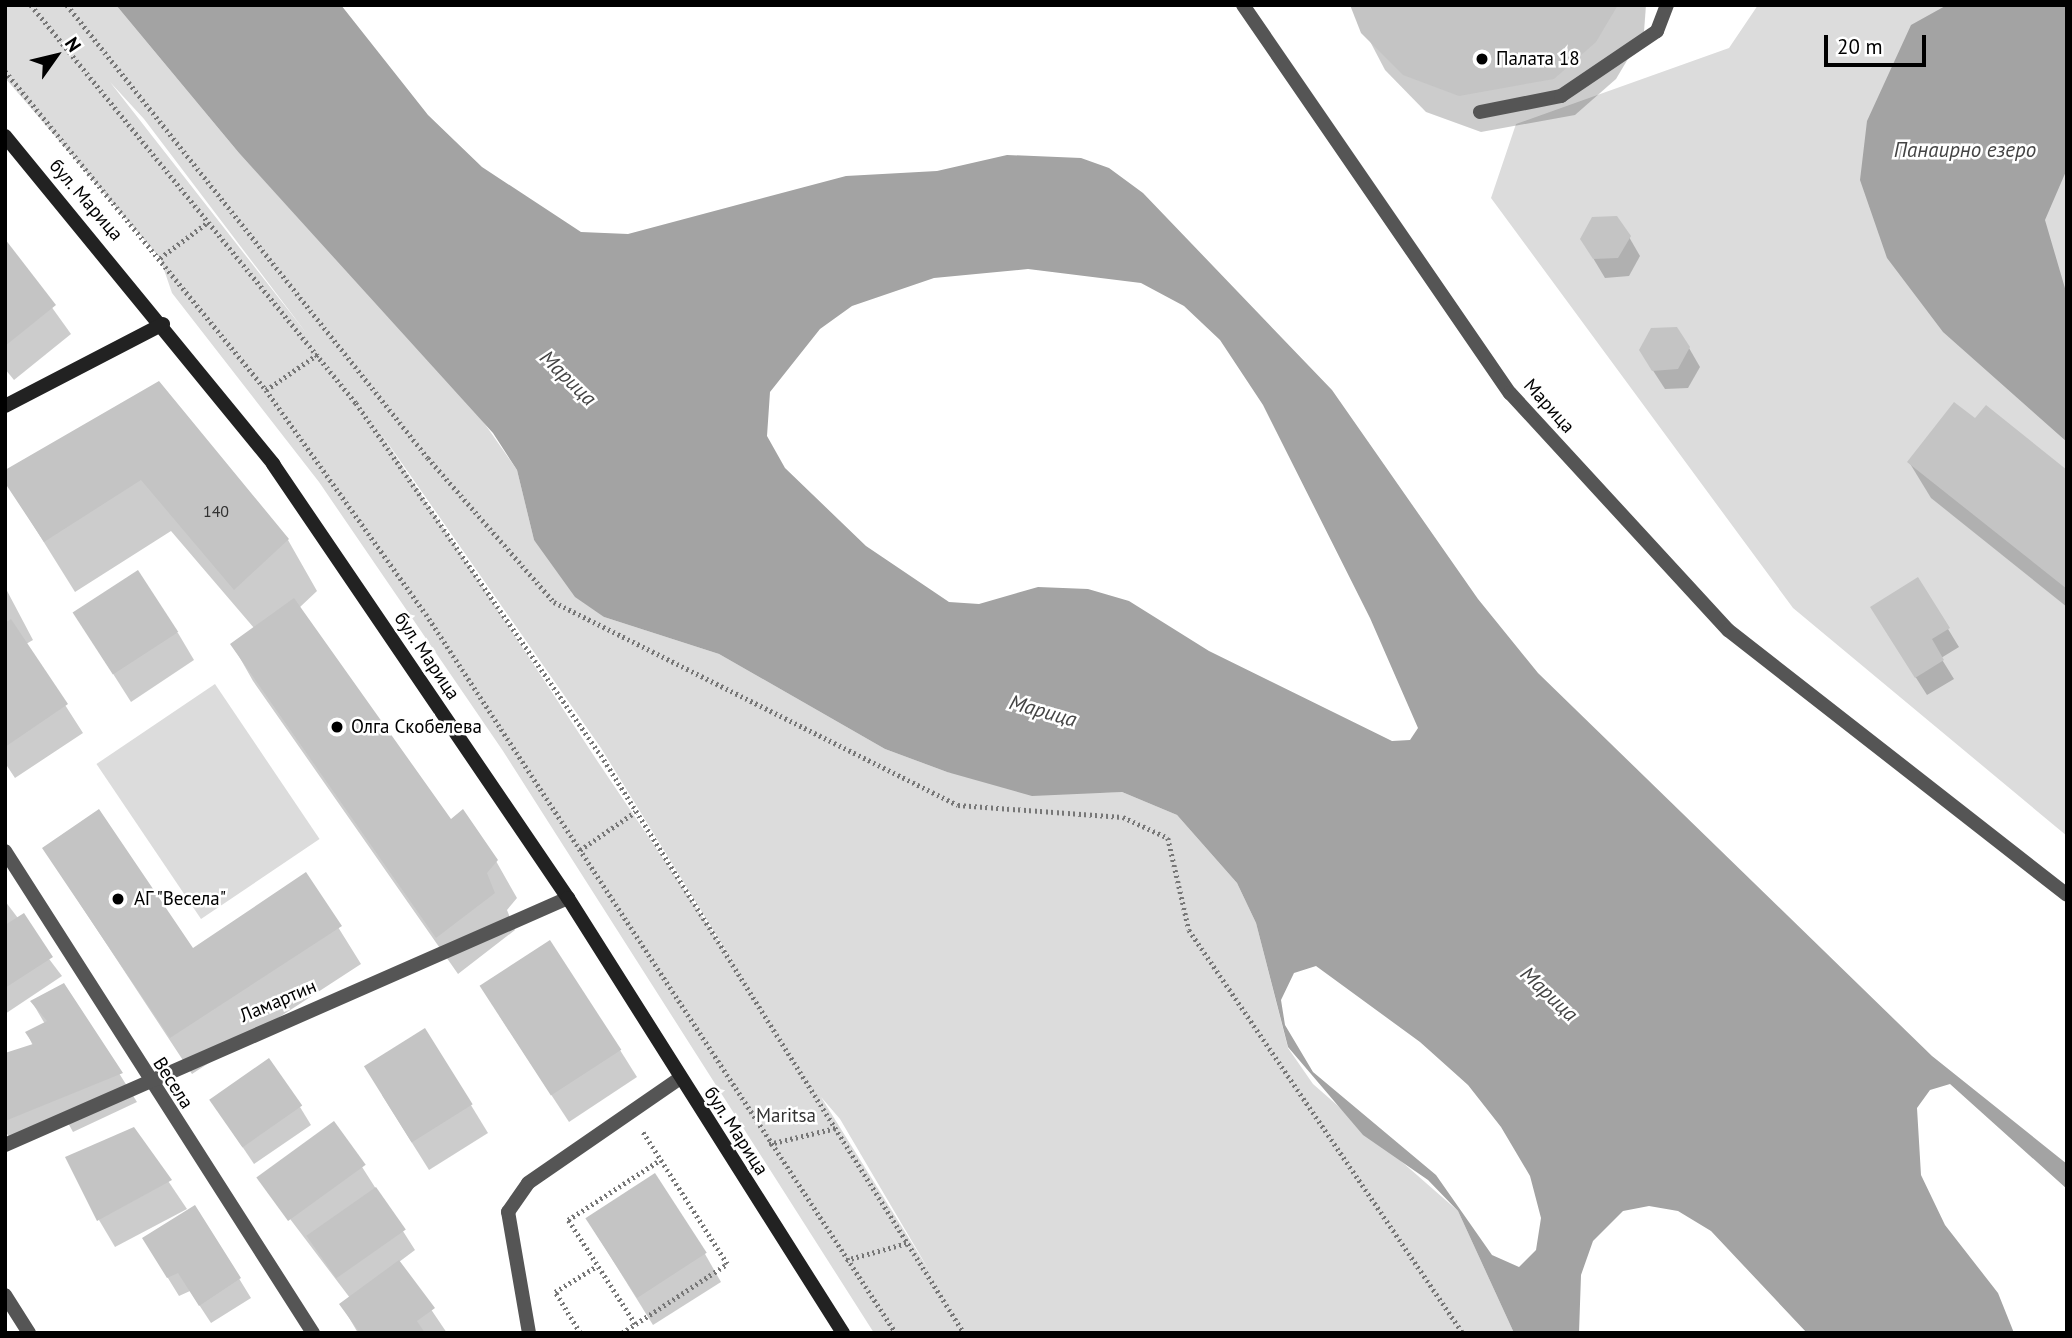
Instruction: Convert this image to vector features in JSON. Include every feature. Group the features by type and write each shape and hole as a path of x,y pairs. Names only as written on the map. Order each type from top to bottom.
{"street":[{"name":"Марица","path":"1243,5 1510,393 1728,630 2067,895"},
{"path":"1480,112 1561,96 1657,31 1667,5"},
{"name":"бул. Марица","path":"5,136 163,324 273,464 568,898 843,1333"},
{"path":"5,406 163,324"},
{"name":"Весела","path":"5,851 146,1079 313,1333"},
{"name":"Ламартин","path":"5,1145 146,1079 568,898"},
{"path":"529,1333 508,1212 528,1183 680,1078"},
{"path":"5,1295 29,1333"}],"path":[{"path":"31,5 318,354 635,812 964,1333"},
{"path":"67,5 428,458 554,602 958,805 1123,817 1168,838 1189,930 1463,1333"},
{"path":"5,71 266,390 426,614 769,1144 896,1333"},
{"path":"160,258 208,222"},
{"path":"266,390 318,354"},
{"path":"580,850 635,812"},
{"path":"622,1333 727,1264 630,1112"},
{"path":"769,1144 836,1128"},
{"path":"635,1325 568,1220 660,1160"},
{"path":"846,1260 908,1243"},
{"path":"580,1333 555,1293 597,1266"}],"green space":[{"name":"Maritsa","path":"5,5 116,5 239,153 473,407 517,470 534,540 604,617 719,654 885,749 947,772 1077,793 1122,792 1177,815 1237,883 1256,923 1288,1048 1313,1084 1458,1211 1514,1333 874,1333 503,751 319,482 172,293 160,258 5,78","holes":["110,82 144,119 307,334","380,432 601,748 734,964","821,1097 840,1119 930,1272"]},
{"path":"1758,5 2067,5 2067,836 1793,608 1491,198 1516,124 1729,48"},
{"path":"215,684 320,839 201,919 96,764"}],"water":[{"path":"116,5 341,5 428,115 482,167 581,232 628,234 846,176 937,171 1007,155 1081,158 1109,168 1143,193 1332,390 1478,599 1538,673 1932,1056 2067,1164 2067,1189 1950,1084 1930,1090 1917,1108 1921,1175 1945,1225 1998,1293 2014,1333 1807,1333 1711,1231 1678,1211 1649,1206 1623,1211 1593,1241 1581,1275 1579,1333 1514,1333 1458,1211 1428,1180 1363,1135 1288,1047 1256,923 1237,883 1177,815 1122,792 1032,796 947,772 885,749 719,654 604,617 575,597 534,540 517,470 493,433 239,153","holes":["1028,269 1141,283 1184,306 1220,340 1263,405 1370,618 1418,728 1410,740 1392,741 1209,651 1129,601 1088,589 1038,587 979,604 949,602 866,546 785,468 767,436 770,392 820,329 852,306 934,278","1316,966 1420,1042 1468,1085 1501,1127 1530,1176 1541,1218 1536,1250 1519,1267 1492,1255 1436,1175 1313,1072 1285,1025 1281,1000 1294,973"]},
{"name":"Панаирно езеро","path":"1947,5 2067,5 2067,169 2045,220 2067,295 2067,442 1943,332 1887,258 1860,180 1867,121 1911,25"}],"building":[{"name":"Палата 18","path":"1350,5 1618,5 1596,42 1554,79 1459,96 1403,75 1361,33"},
{"path":"1617,216 1631,236 1618,258 1593,259 1580,239 1592,217"},
{"path":"5,239 56,305 5,346"},
{"path":"1677,327 1690,347 1678,369 1652,371 1639,350 1651,328"},
{"path":"159,381 289,539 234,590 141,480 44,542 5,483 5,470"},
{"path":"1954,402 1975,418 1986,405 2067,470 2067,589 1907,462"},
{"path":"138,570 178,632 113,675 73,612"},
{"path":"1918,577 1950,628 1932,639 1944,660 1915,678 1870,607"},
{"name":"Олга Скобелева","path":"294,598 451,819 463,809 498,860 487,873 495,893 436,938 230,644"},
{"path":"11,619 68,704 5,747 5,623"},
{"name":"АГ \"Весела\"","path":"99,809 193,948 306,872 342,926 170,1038 42,848"},
{"path":"24,913 53,957 5,988 5,925"},
{"path":"550,940 621,1050 551,1096 480,986"},
{"path":"64,983 123,1073 5,1121 5,1053 33,1044 25,1032 47,1021 30,1001"},
{"path":"425,1028 473,1104 412,1142 364,1066"},
{"path":"269,1058 302,1106 242,1147 209,1100"},
{"path":"334,1121 366,1165 288,1221 256,1177"},
{"path":"134,1127 172,1180 97,1221 65,1157"},
{"path":"655,1173 707,1253 637,1298 585,1218"},
{"path":"376,1187 406,1230 336,1278 306,1236"},
{"path":"195,1205 241,1278 199,1306 178,1273 167,1278 142,1238"},
{"path":"399,1260 435,1308 417,1321 425,1333 360,1333 339,1304"}],"place":[{"name":"Палата 18","path":"1482,59"},
{"name":"Олга Скобелева","path":"337,727"},
{"name":"АГ \"Весела\"","path":"118,899"}]}
